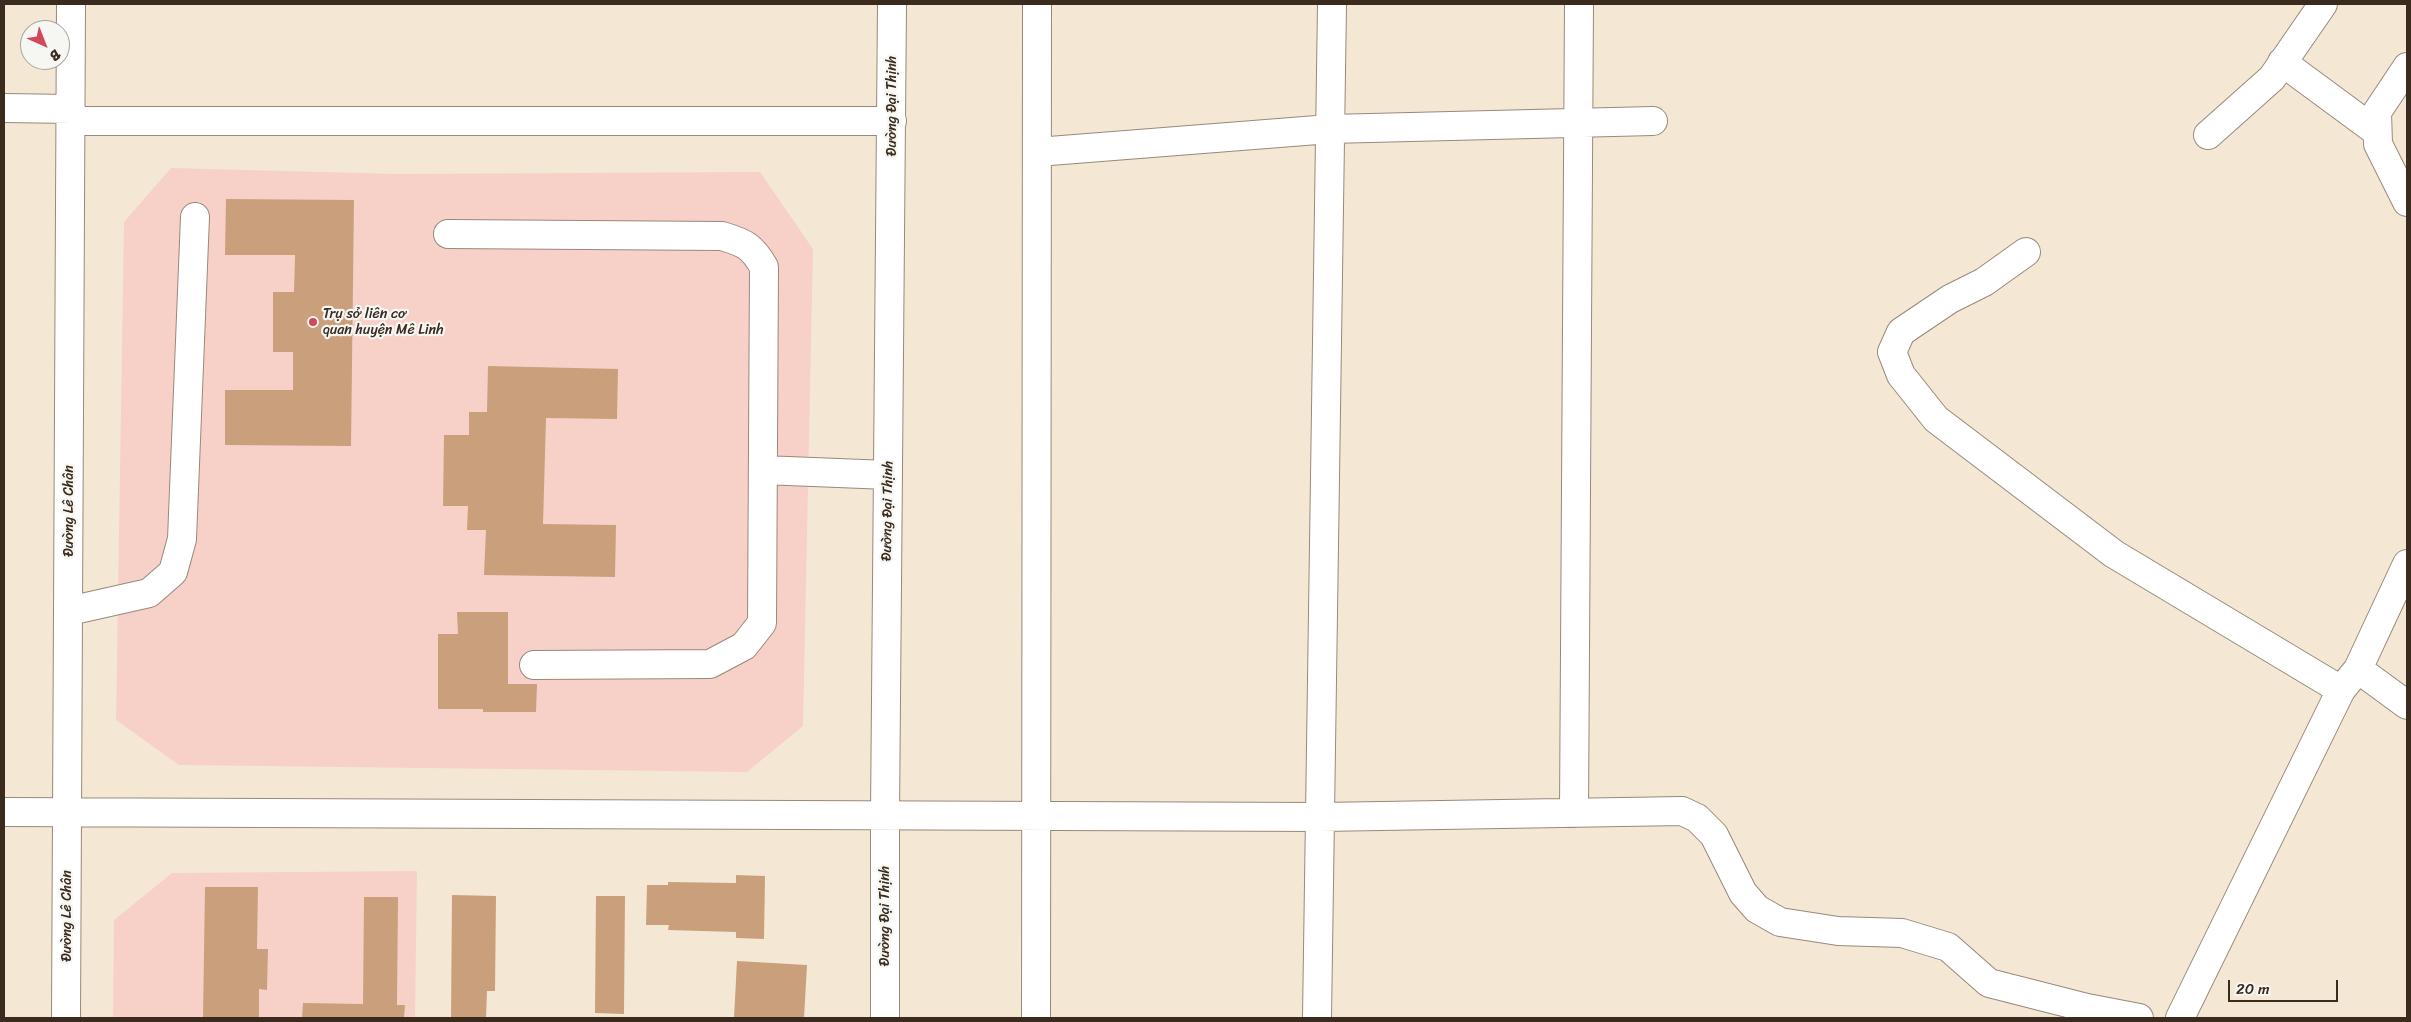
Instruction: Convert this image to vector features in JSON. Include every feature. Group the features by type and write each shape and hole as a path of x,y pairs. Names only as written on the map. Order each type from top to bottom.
{"street":[{"name":"Đường Lê Chân","path":"66,1018 71,4"},
{"name":"Đường Đại Thịnh","path":"885,1018 892,4"},
{"path":"1036,1018 1037,4"},
{"path":"1317,1018 1332,4"},
{"path":"1574,813 1579,4"},
{"path":"2208,135 2272,78 2323,4"},
{"path":"2282,62 2378,132"},
{"path":"2407,67 2377,112 2378,144 2407,202"},
{"path":"4,108 71,115 892,121"},
{"path":"1037,152 1330,129 1653,121"},
{"path":"68,611 149,593 173,572 182,540 195,217"},
{"path":"448,234 722,236 742,242 755,252 764,267 762,623 744,646 710,664 534,665"},
{"path":"2026,252 1984,282 1950,299 1901,332 1892,352 1902,375 1936,419 2114,554 2341,690"},
{"path":"763,470 888,474"},
{"path":"2180,1018 2341,690 2358,669 2407,564"},
{"path":"2358,669 2407,705"},
{"path":"4,812 1321,817 1682,811 1697,818 1714,835 1743,893 1757,909 1780,922 1838,930 1902,933 1948,947 1989,983 2087,1008 2139,1018"}],"shaded area":[{"path":"171,168 397,174 760,172 813,249 803,726 747,772 179,765 116,720 124,222"},
{"path":"417,871 415,1018 113,1018 114,920 172,873"}],"building":[{"name":"Trụ sở liên cơ quan huyện Mê Linh","path":"226,199 354,200 351,446 225,445 225,390 293,390 293,352 273,352 273,292 294,292 295,255 225,255"},
{"path":"488,366 618,369 617,419 546,418 543,524 616,525 615,577 484,575 486,530 467,530 468,506 443,506 444,435 469,435 469,412 487,412"},
{"path":"457,612 508,612 508,684 537,684 536,712 483,712 483,709 438,709 438,634 458,634"},
{"path":"736,875 765,876 764,939 736,938 736,932 668,930 669,925 646,925 647,885 668,885 668,882 736,883"},
{"path":"205,887 258,887 257,949 268,949 267,990 259,989 259,1018 203,1018"},
{"path":"452,895 496,896 495,991 487,991 486,1018 451,1018"},
{"path":"596,896 625,896 624,1014 595,1013"},
{"path":"364,897 398,897 397,1005 405,1005 404,1018 302,1018 303,1003 363,1004"},
{"path":"737,961 807,965 804,1018 734,1018"}],"place":[{"name":"Trụ sở liên cơ quan huyện Mê Linh","path":"313,322"}]}
